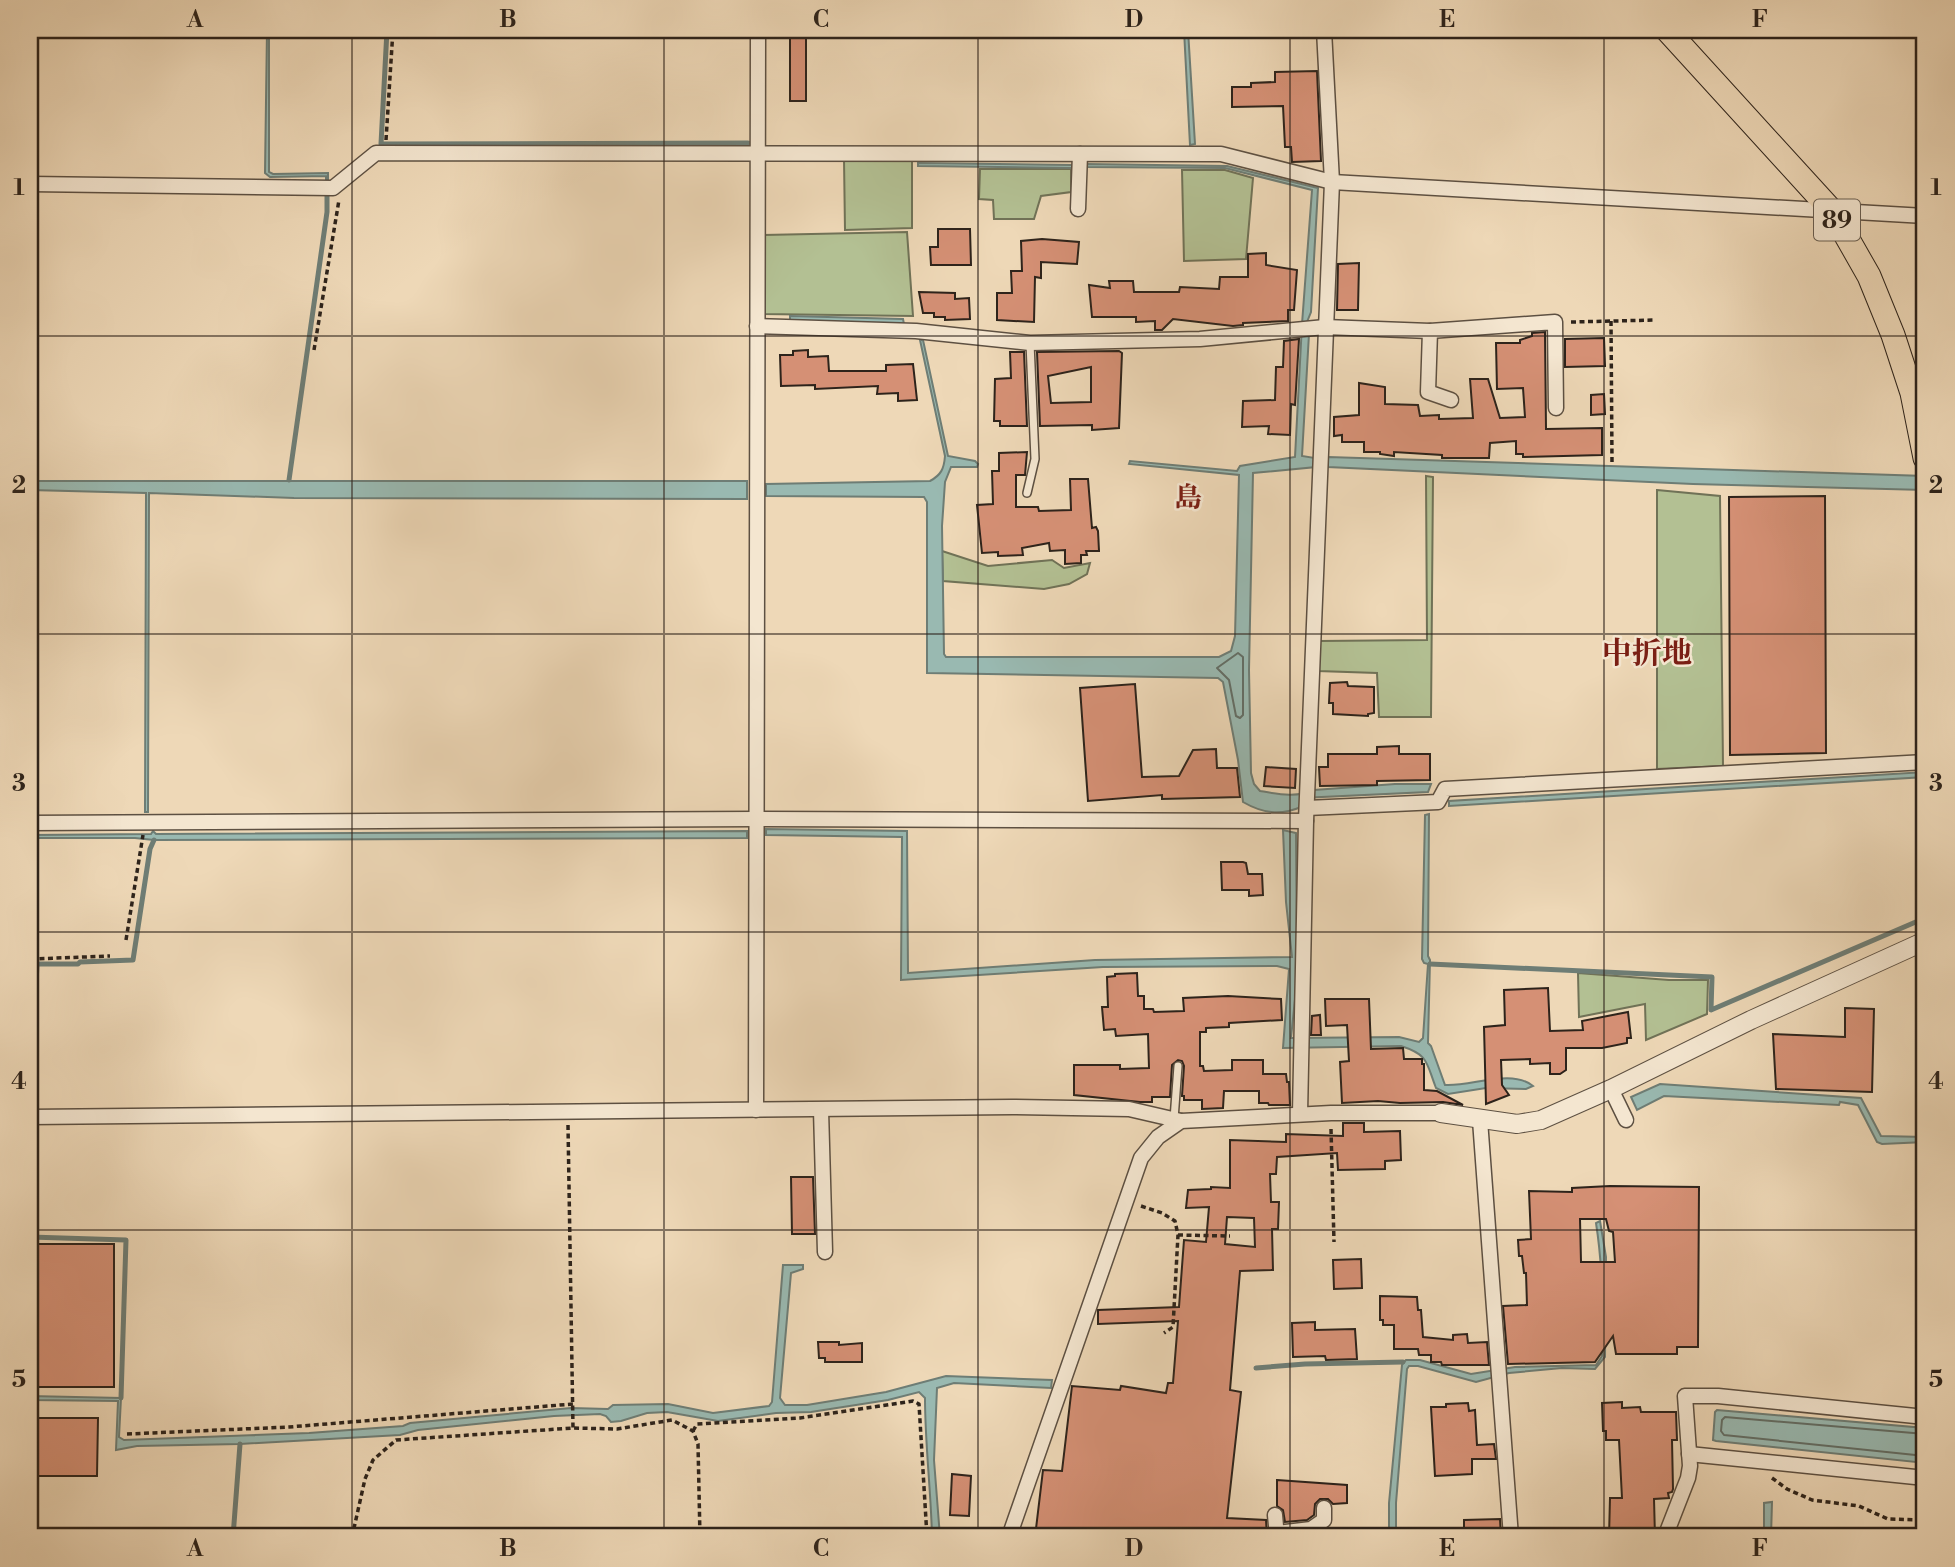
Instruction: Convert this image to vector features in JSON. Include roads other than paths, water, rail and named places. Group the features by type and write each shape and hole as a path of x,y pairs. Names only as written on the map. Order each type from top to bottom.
{"main road":[{"name":"89","path":"1667,30 1832,211 1869,276 1893,335 1912,393 1925,458"}],"street":[{"path":"756,1110 758,30"},
{"path":"1300,1114 1307,814 1332,182 1324,30"},
{"path":"30,184 333,188 376,152 1221,154 1332,182 1925,216"},
{"path":"1078,209 1080,154"},
{"path":"757,326 916,331 1030,343 1200,339 1325,327 1430,331 1555,322 1556,408"},
{"path":"1430,331 1428,392 1451,400"},
{"path":"30,823 1307,814 1438,802 1445,789 1925,762"},
{"path":"30,1117 1012,1107 1129,1110 1177,1121 1331,1113 1441,1113 1517,1124 1541,1120 1611,1089 1751,1020 1925,941"},
{"path":"1611,1089 1626,1120"},
{"path":"821,1110 825,1252"},
{"path":"1480,1120 1511,1537"},
{"path":"1010,1537 1140,1158 1177,1121"},
{"path":"1665,1537 1688,1478 1685,1396 1718,1396 1925,1417"},
{"path":"1689,1454 1925,1478"},
{"path":"1275,1515 1277,1535 1311,1529 1324,1520 1324,1508"}],"lane":[{"path":"1027,493 1035,459 1030,343"},
{"path":"1177,1121 1178,1066"}],"water":[{"path":"267,30 269,172 328,173 328,180 326,176 270,177 265,173"},
{"path":"1184,30 1188,30 1195,144 1190,145"},
{"path":"918,163 1072,165 1072,168 918,166"},
{"path":"1086,164 1227,166 1318,188 1311,312 1307,322 1309,334 1302,456 1315,458 1316,467 1253,473 1249,670 1251,773 1254,784 1260,791 1281,794 1294,795 1314,790 1395,784 1431,784 1428,792 1301,798 1301,807 1278,812 1257,809 1243,802 1223,682 1218,678 927,673 927,502 924,497 766,496 766,484 930,481 937,476 943,468 945,456 920,340 923,340 948,456 975,461 978,464 977,467 951,467 945,482 942,526 946,657 1219,657 1231,651 1235,636 1239,475 1129,464 1130,461 1237,471 1240,466 1295,457 1312,190 1225,168 1086,167"},
{"path":"790,316 903,319 904,324 790,321"},
{"path":"1328,457 1925,476 1925,490 1693,484 1328,467"},
{"path":"30,481 747,481 747,499 294,498 149,493 148,812 145,812 146,493 30,490"},
{"path":"1925,772 1925,777 1449,806 1449,801"},
{"path":"1429,814 1428,1043 1445,1085 1502,1078 1524,1081 1533,1086 1526,1089 1486,1088 1448,1094 1436,1088 1422,1056 1401,1046 1283,1048 1289,969 1277,966 1103,967 901,980 902,837 766,835 766,829 907,831 908,973 1095,960 1292,957 1283,830 1296,833 1297,980 1291,1038 1399,1037 1419,1042 1423,1038 1428,964 1422,959 1425,815"},
{"path":"153,831 156,834 747,831 747,838 30,838 30,835 151,834"},
{"path":"1660,1084 1861,1098 1881,1136 1925,1137 1925,1142 1877,1142 1858,1105 1840,1102 1839,1105 1664,1096 1637,1110 1631,1097"},
{"path":"1600,1221 1606,1257 1605,1357 1595,1369 1562,1368 1509,1373 1476,1382 1409,1366 1396,1503 1396,1537 1389,1537 1389,1503 1402,1365 1406,1360 1420,1360 1471,1374 1515,1367 1596,1365 1602,1356 1602,1290 1596,1223"},
{"path":"783,1265 803,1265 803,1269 791,1273 780,1398 785,1405 807,1405 886,1392 946,1376 1052,1380 1051,1388 954,1383 937,1388 934,1460 940,1537 932,1537 925,1398 919,1392 888,1400 811,1412 776,1413 718,1421 667,1412 647,1413 611,1422 600,1414 554,1416 418,1430 400,1435 240,1444 137,1446 116,1450 118,1401 30,1400 30,1396 121,1398 119,1437 124,1440 309,1433 571,1408 608,1409 613,1405 668,1404 713,1413 769,1406 772,1402"},
{"path":"1717,1410 1925,1428 1925,1463 1716,1441 1713,1440"},
{"path":"1772,1502 1771,1537 1764,1537 1764,1503"}],"waterway":[{"path":"387,30 381,144 748,143"},
{"path":"289,480 327,212 327,196"},
{"path":"30,1105 37,964 133,960 150,849 154,840"},
{"path":"1430,964 1712,977 1711,1010 1925,918"},
{"path":"30,1237 126,1240 121,1398"},
{"path":"1256,1368 1403,1362"},
{"path":"233,1537 240,1444"}],"district":[{"name":"島","path":"1188,497"},
{"name":"中折地","path":"1647,653"}]}
